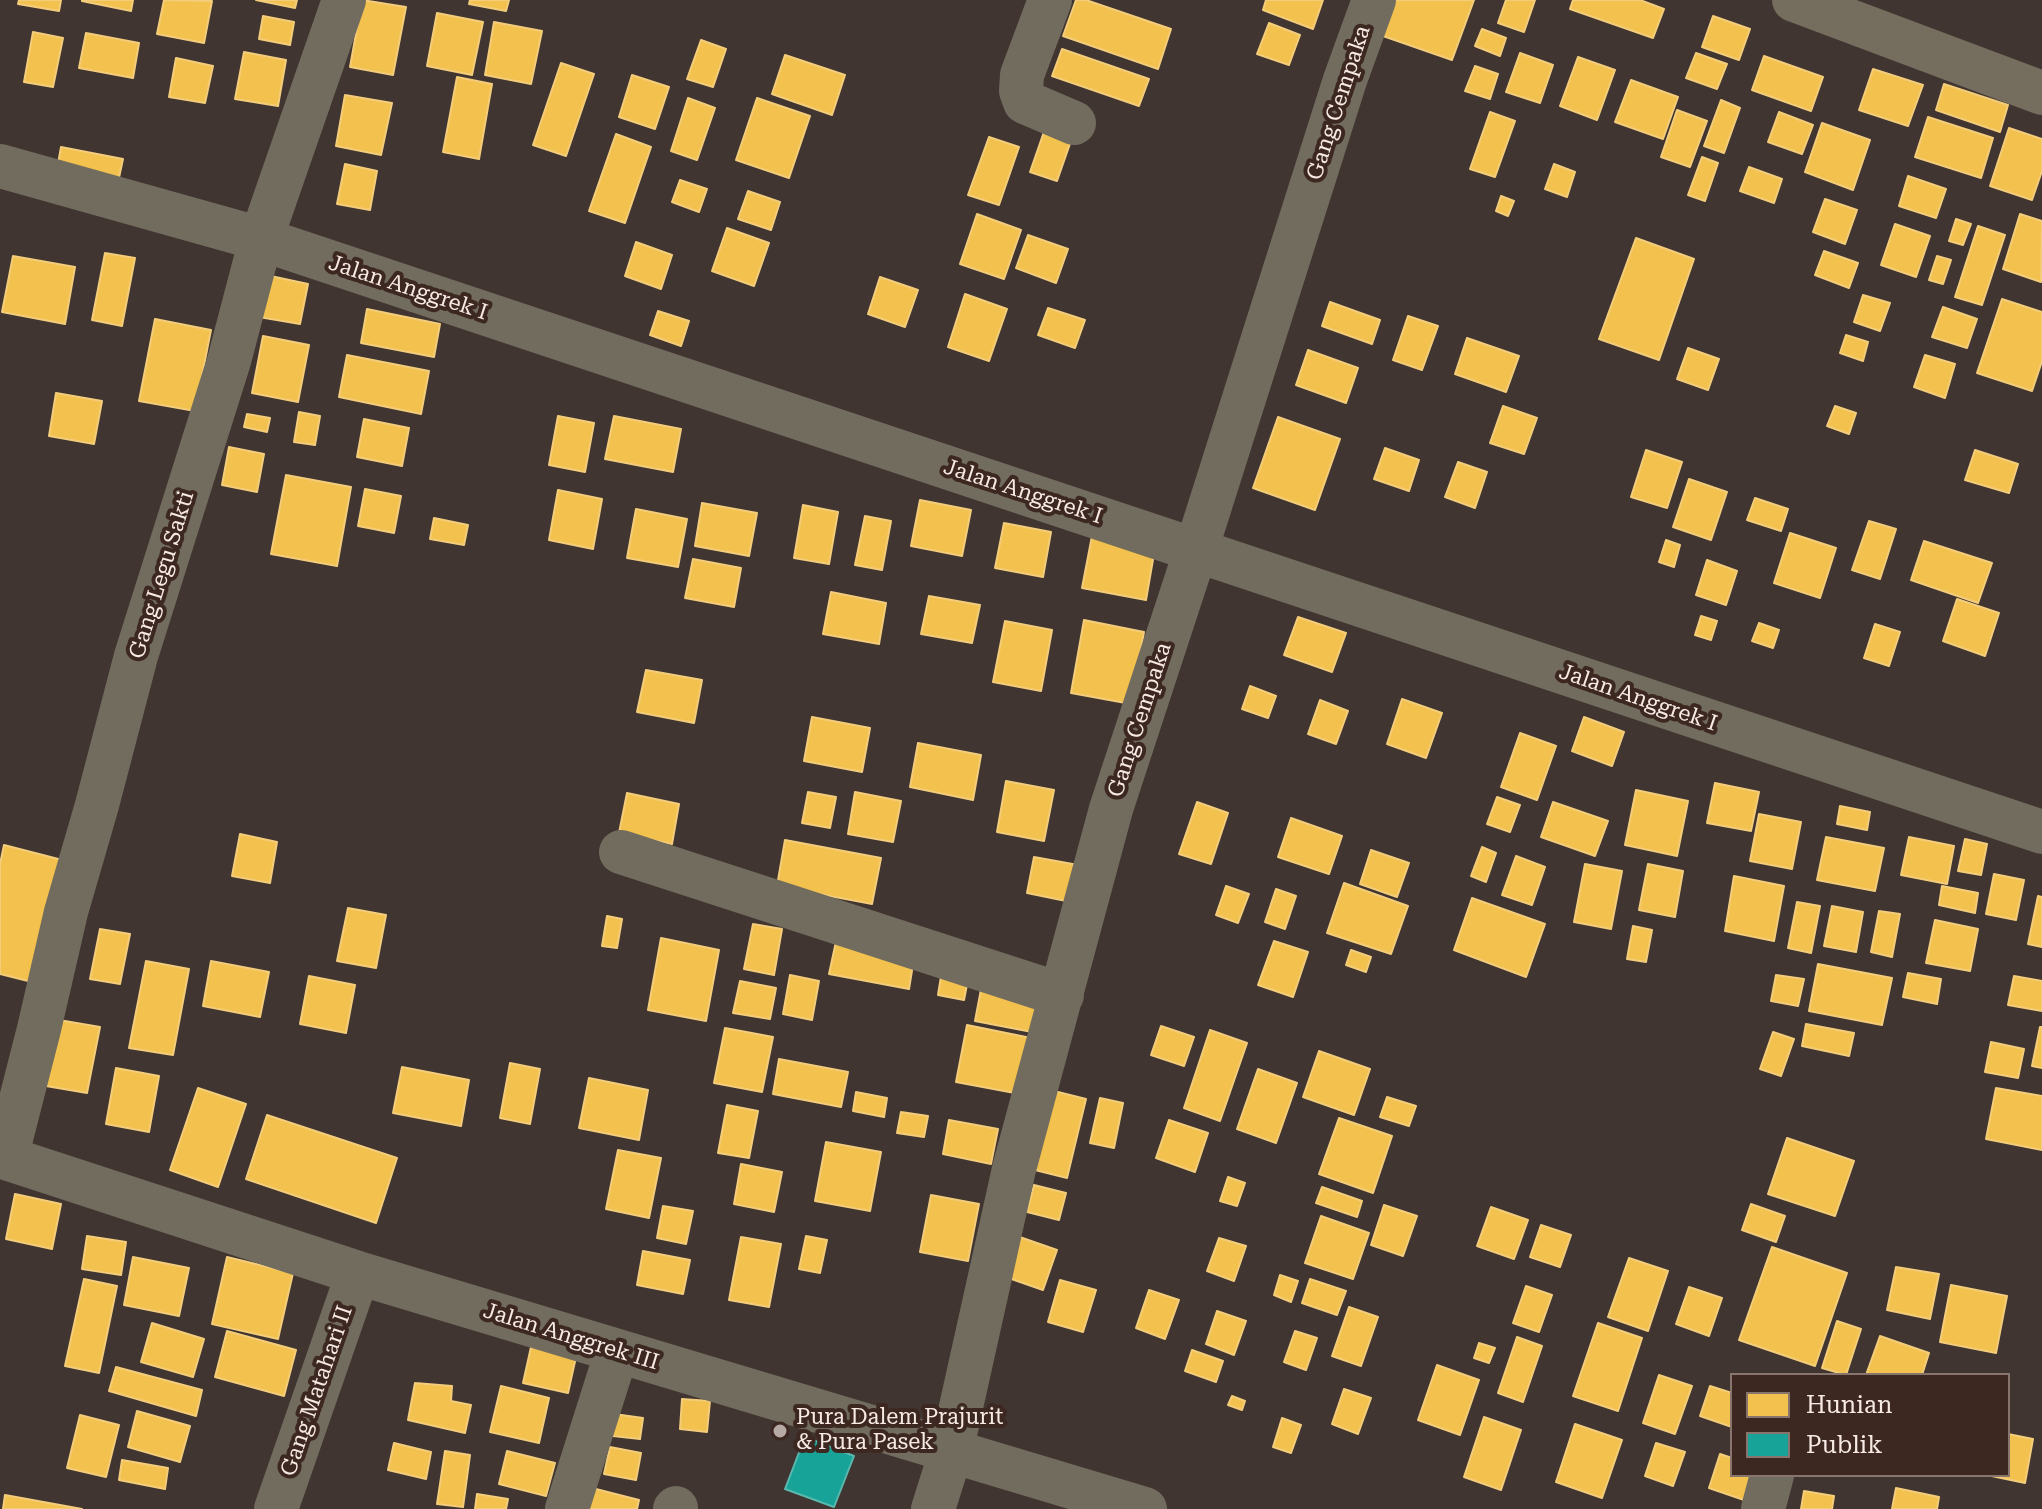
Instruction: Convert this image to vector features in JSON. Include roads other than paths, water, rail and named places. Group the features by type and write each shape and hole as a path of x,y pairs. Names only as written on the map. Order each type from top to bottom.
{"main road":[{"path":"1794,0 1843,9 2042,93"}],"street":[{"name":"Gang Legu Sakti","path":"3,1157 136,656 229,361 261,239 344,0"},
{"path":"1050,0 1022,75 1021,91 1025,102 1074,123"},
{"name":"Gang Cempaka","path":"933,1509 951,1452 1014,1169 1111,809 1345,80 1374,0"},
{"name":"Jalan Anggrek I","path":"0,166 261,239 2042,832"},
{"path":"621,852 1062,995"},
{"name":"Jalan Anggrek III","path":"3,1157 358,1273 1145,1509"},
{"name":"Gang Matahari II","path":"276,1509 358,1273"},
{"path":"567,1509 617,1351"},
{"path":"1763,1509 1771,1477"}],"place":[{"name":"Pura Dalem Prajurit & Pura Pasek","path":"780,1431"}]}
